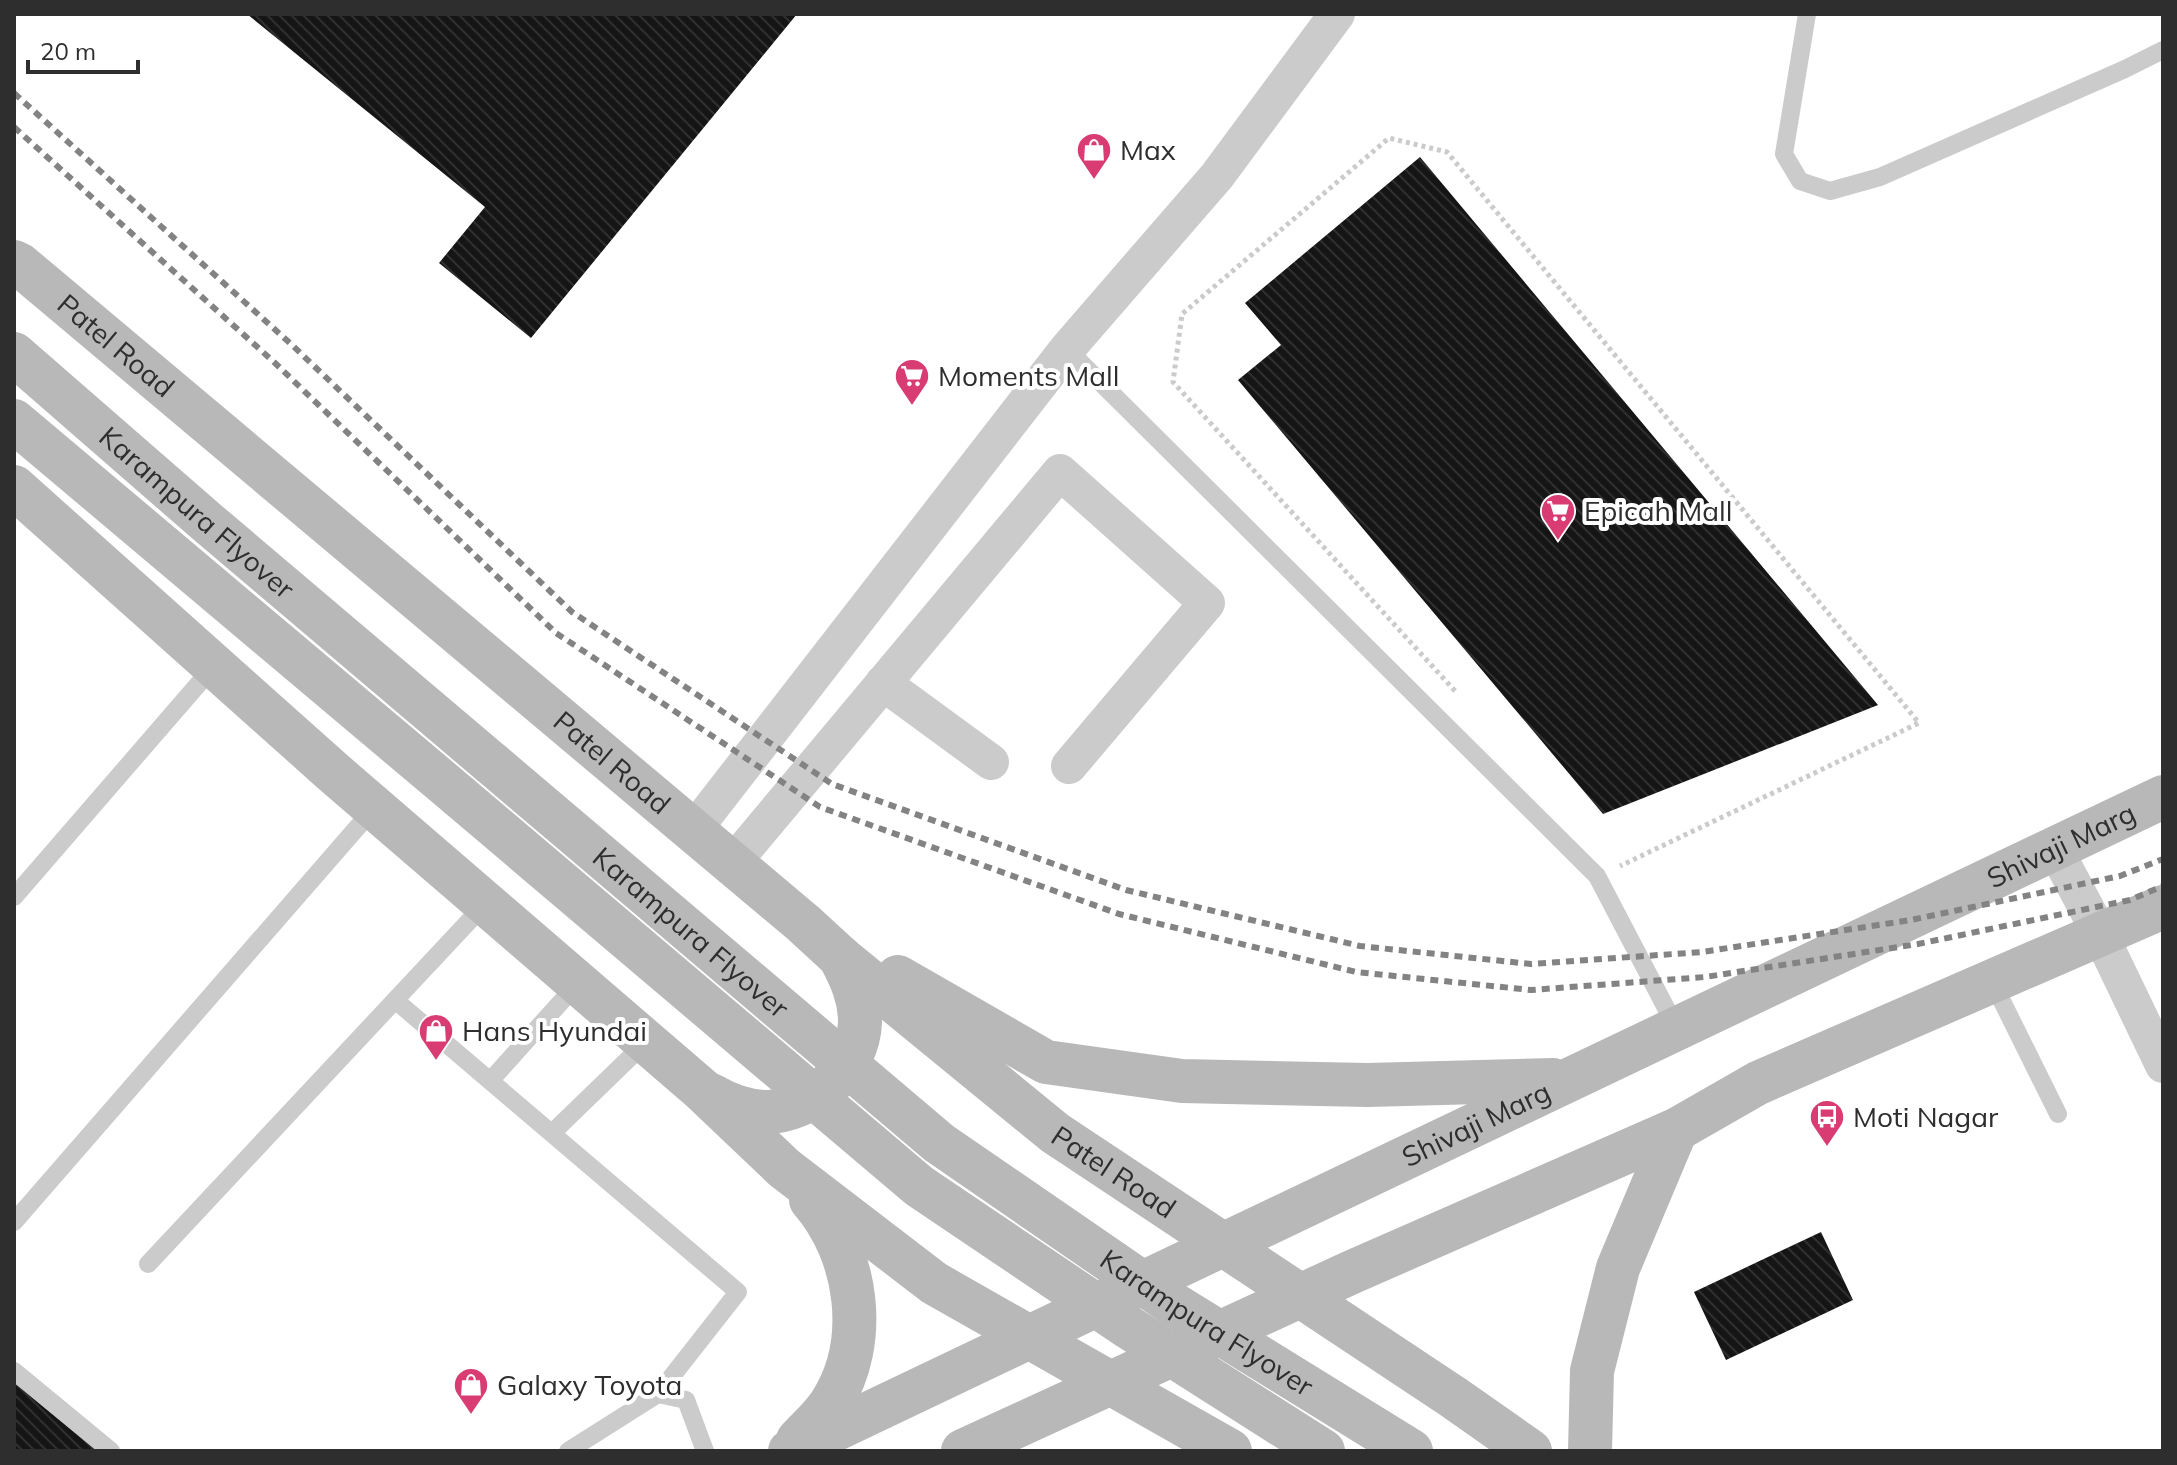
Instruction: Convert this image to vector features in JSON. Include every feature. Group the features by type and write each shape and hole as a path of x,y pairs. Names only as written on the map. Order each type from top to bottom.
{"main road":[{"name":"Patel Road","path":"14,262 840,957 1055,1133 1530,1451"},
{"name":"Karampura Flyover","path":"14,354 208,523 939,1143 1173,1304 1411,1451"},
{"name":"Karampura Flyover","path":"14,421 919,1186 1128,1327 1323,1451"},
{"path":"14,487 214,666 701,1089 784,1168 934,1283 1230,1451"},
{"name":"Shivaji Marg","path":"789,1451 2163,797"},
{"path":"963,1451 1299,1296 1676,1130 1758,1083 2163,907"},
{"path":"803,923 1046,1062 1182,1081 1368,1085 1571,1079"},
{"path":"701,1089 731,1107 766,1112 801,1105 830,1086 851,1057 860,1023 856,988 840,957"},
{"path":"1590,1451 1592,1371 1618,1268 1676,1130"},
{"path":"784,1168 816,1206 836,1240 848,1272 855,1306 854,1335 847,1369 831,1404 789,1451"}],"street":[{"path":"693,831 1067,349 1217,176 1337,14"},
{"path":"732,864 1060,472 1207,603 1069,766"},
{"path":"883,683 991,762"},
{"path":"2055,849 2163,1065"}],"lane":[{"path":"1807,14 1784,154 1800,181 1830,191 1880,177 2163,50"},
{"path":"1067,349 1597,876 1677,1029"},
{"path":"14,897 214,666"},
{"path":"14,1222 375,807"},
{"path":"148,1264 486,903"},
{"path":"1992,981 2058,1114"},
{"path":"490,1081 578,983"},
{"path":"395,1000 738,1292 658,1394 568,1451"},
{"path":"552,1133 646,1042"},
{"path":"14,1371 111,1451"},
{"path":"658,1394 686,1400 705,1451"}],"path":[{"path":"1463,700 1173,382 1182,314 1389,138 1447,152 1919,723 1597,876"}],"building":[{"path":"247,14 797,14 531,338 439,263 485,207"},
{"path":"1420,157 1878,705 1603,814 1238,380 1281,345 1245,303"},
{"path":"1821,1232 1853,1300 1726,1360 1694,1292"},
{"path":"14,1382 98,1451 14,1451"}],"railway":[{"path":"14,93 292,345 572,612 832,784 1126,890 1360,946 1531,964 1702,952 1911,920 2120,876 2163,859"},
{"path":"14,127 275,363 556,633 820,807 1119,914 1356,972 1531,990 1705,977 1918,944 2130,900 2163,886"}],"place":[{"name":"Max","path":"1094,181"},
{"name":"Moments Mall","path":"912,407"},
{"name":"Epicah Mall","path":"1558,542"},
{"name":"Hans Hyundai","path":"436,1062"},
{"name":"Moti Nagar","path":"1827,1148"},
{"name":"Galaxy Toyota","path":"471,1416"}]}
